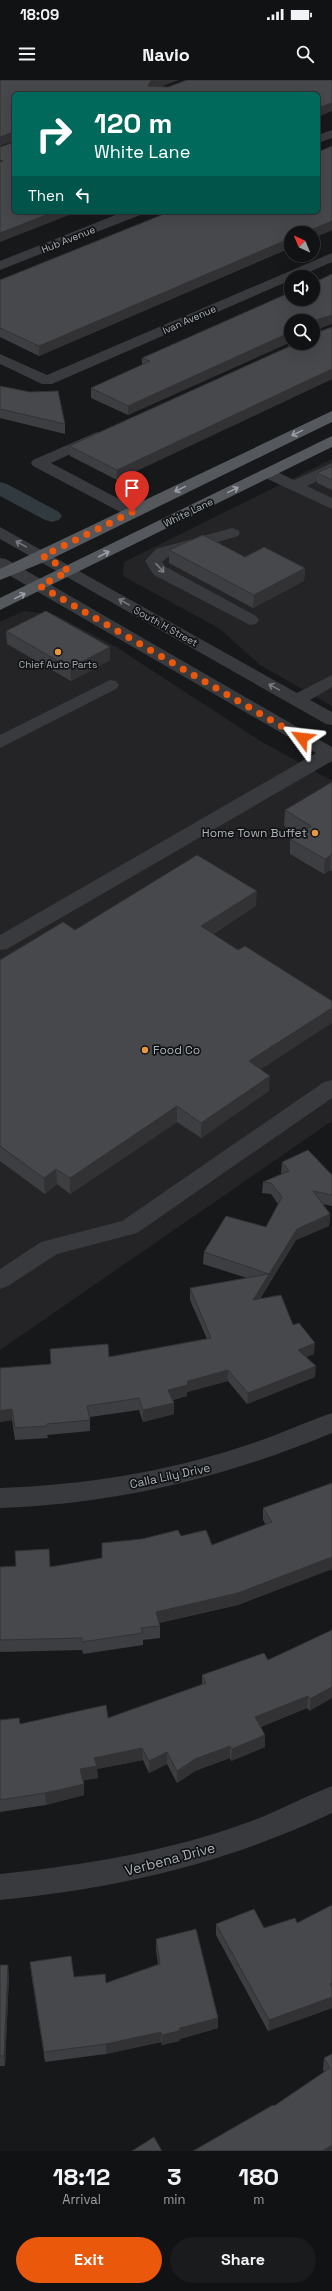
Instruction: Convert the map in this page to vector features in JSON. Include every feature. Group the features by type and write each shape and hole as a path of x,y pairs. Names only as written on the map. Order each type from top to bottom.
{"main road":[{"name":"White Lane","path":"4,569 43,556 332,416"},
{"name":"White Lane","path":"0,605 332,441"}],"street":[{"path":"320,138 332,134"},
{"name":"Hub Avenue","path":"0,266 130,214"},
{"name":"Ivan Avenue","path":"0,358 47,381 332,257"},
{"path":"110,431 39,463 132,512"},
{"path":"294,486 332,468"},
{"path":"267,473 330,502"},
{"name":"South H Street","path":"0,532 332,720"},
{"path":"232,533 162,553 153,561 160,571 250,620"},
{"path":"4,569 40,586 331,754"},
{"path":"297,700 332,680"},
{"path":"0,742 110,685"},
{"path":"0,944 331,754"},
{"path":"0,1280 49,1248 129,1227 332,1088"},
{"name":"Calla Lily Drive","path":"0,1498 89,1492 157,1480 221,1465 288,1442 332,1423"},
{"name":"Verbena Drive","path":"0,1887 63,1882 134,1870 215,1847 292,1819 332,1799"}],"shaded area":[{"path":"332,459 332,706 260,665 220,629 123,576 124,562"},
{"path":"24,611 56,615 116,647 259,740 332,781 332,1121 0,1350 0,622"}],"building":[{"path":"0,80 155,80 151,81 148,86 168,87 187,80 332,80 332,103 320,107 320,92 12,92 12,133 0,137"},
{"path":"12,143 12,214 49,214 0,233 0,162 3,161 0,160 0,147"},
{"path":"332,146 332,221 320,226 284,226 284,241 39,346 0,328 0,280 164,214 320,214 320,151"},
{"path":"332,274 332,315 320,319 320,314 284,314 284,335 128,406 91,388 150,361 142,358 284,295 284,306 320,306 320,280"},
{"path":"332,327 332,369 117,470 69,446 284,349 320,350 320,331"},
{"path":"0,386 30,392 58,391 65,424 0,409"},
{"path":"332,466 332,480 317,473"},
{"path":"203,535 245,557 264,547 305,568 254,595 169,550"},
{"path":"46,611 110,647 70,668 6,631"},
{"name":"Home Town Buffet","path":"332,782 332,855 325,859 290,839 311,826 285,810"},
{"name":"Food Co","path":"197,855 257,891 201,926 238,950 245,946 332,1001 332,1008 249,1061 270,1076 201,1123 177,1106 70,1178 56,1169 44,1178 0,1146 0,960 63,922 75,930"},
{"path":"308,1150 332,1175 332,1195 313,1191 330,1214 297,1229 253,1300 281,1295 293,1325 299,1323 315,1343 298,1350 316,1366 248,1393 228,1370 188,1381 187,1385 168,1390 174,1403 143,1410 139,1398 87,1406 90,1420 47,1424 47,1426 15,1428 12,1409 0,1411 0,1368 51,1364 50,1349 108,1344 109,1357 211,1338 190,1288 269,1274 204,1252 226,1216 266,1227 282,1197 271,1183 263,1182 289,1171 282,1162"},
{"path":"332,1483 332,1557 238,1593 156,1612 160,1626 141,1628 143,1633 82,1642 82,1638 0,1640 0,1567 16,1566 15,1551 49,1549 50,1567 102,1558 102,1543 142,1539 178,1530 181,1536 206,1530 212,1545 272,1522 263,1508"},
{"path":"332,1630 332,1687 310,1699 308,1696 255,1717 265,1735 232,1749 230,1746 195,1759 177,1771 167,1752 149,1761 142,1748 94,1758 97,1766 80,1769 84,1784 45,1793 0,1800 0,1720 19,1718 20,1724 106,1705 108,1718 206,1683 202,1675 264,1653 268,1660"},
{"path":"332,1905 332,1983 330,1984 332,1988 332,1997 269,2020 216,1924 254,1909 264,1928 295,1918 297,1923"},
{"path":"196,1929 218,2018 180,2028 179,2031 162,2035 161,2032 106,2044 44,2052 30,1962 71,1956 74,1977 105,1974 106,1983 160,1964 156,1939"},
{"path":"0,1965 8,1965 4,2056 0,2056"},
{"path":"332,2054 332,2145 323,2151 193,2151 273,2105 274,2106 330,2068 324,2058"},
{"path":"154,2137 162,2151 132,2151"}],"waterway":[{"path":"0,488 52,516"}],"place":[{"name":"Chief Auto Parts","path":"58,652"},
{"name":"Home Town Buffet","path":"315,833"},
{"name":"Food Co","path":"145,1050"}],"route":[{"path":"132,512 43,556 69,571 40,586 302,738"}]}
